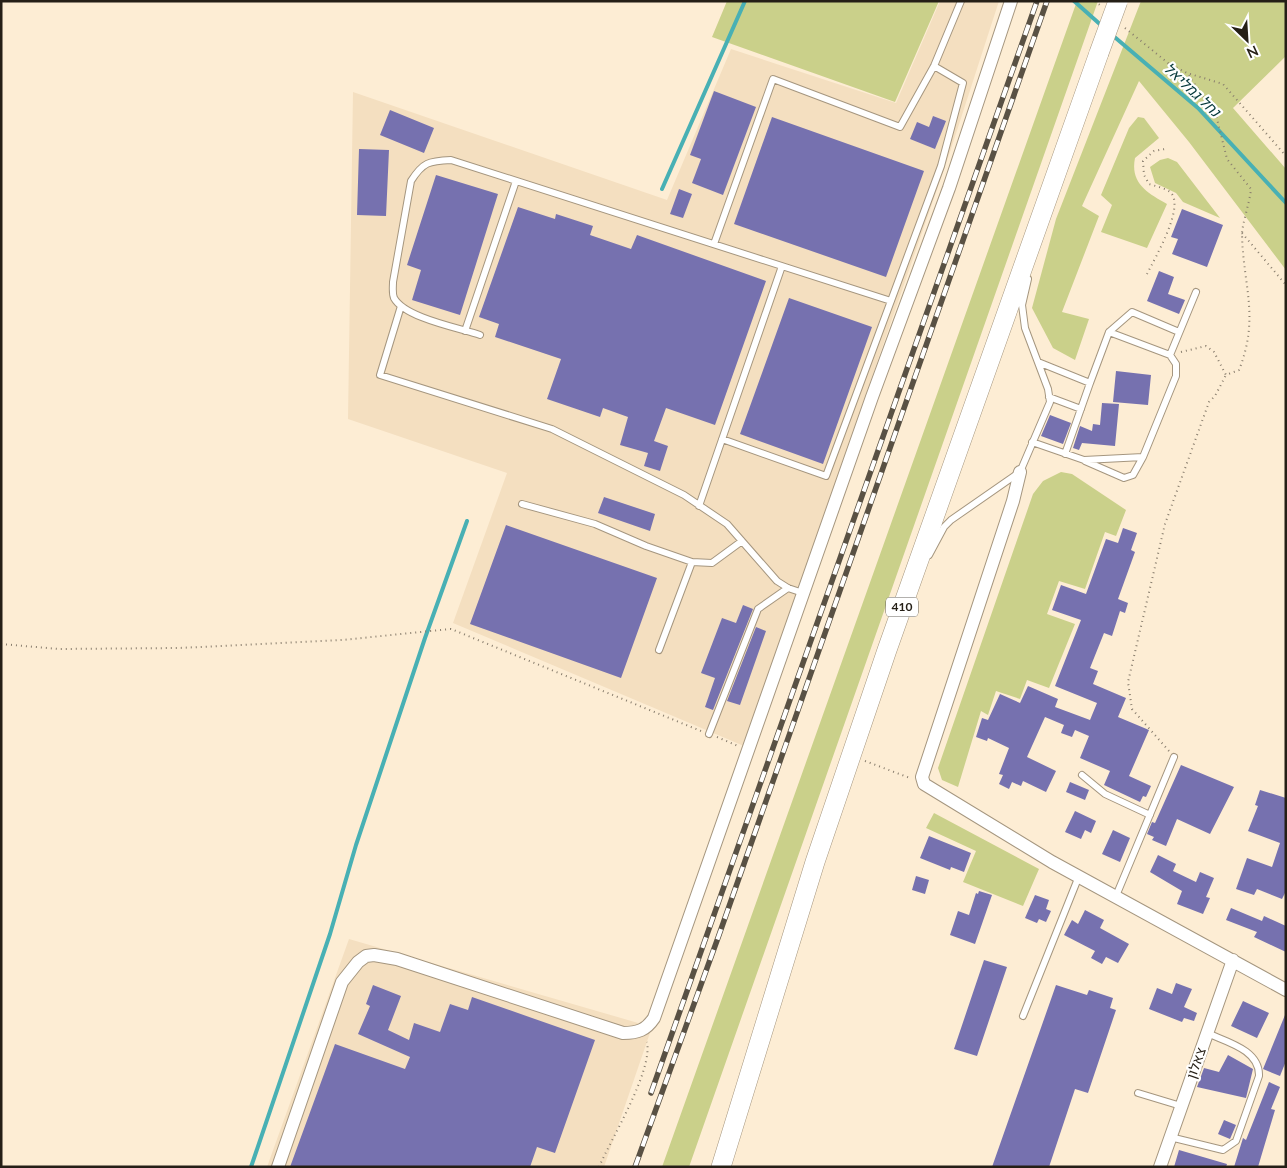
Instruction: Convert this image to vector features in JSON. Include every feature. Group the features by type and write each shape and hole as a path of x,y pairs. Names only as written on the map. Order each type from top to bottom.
{"main road":[{"name":"410","path":"721,1167 815,862 851,756 1118,1"}],"street":[{"path":"278,1167 335,996 351,970 366,956 374,955 397,959 623,1033 638,1033 654,1018 872,397 949,188 1010,4"},
{"path":"1020,472 1013,501 922,777 924,784 956,805 1079,876 1233,960 1284,985"},
{"name":"צאלון","path":"1160,1167 1233,960"}],"lane":[{"path":"714,244 773,79 900,127 934,66 961,1"},
{"path":"722,439 826,476 941,166 963,83 934,66"},
{"path":"480,335 422,317 401,306 393,296 392,282 411,181 420,168 432,161 451,160 891,301"},
{"path":"465,330 516,181"},
{"path":"903,605 944,527 961,512 1010,481 1020,472 1050,402 1048,389 1025,328 1022,305 1041,216"},
{"path":"699,506 782,266"},
{"path":"1170,355 1196,292"},
{"path":"401,306 380,375 552,429 684,495 727,524 777,581 788,588 804,593"},
{"path":"1065,454 1109,332 1132,312 1179,332"},
{"path":"1032,442 1084,460 1124,478 1133,475 1143,457 1176,376 1176,364 1170,355 1109,332"},
{"path":"1038,362 1090,383"},
{"path":"1049,396 1081,409"},
{"path":"1084,460 1143,457"},
{"path":"522,504 595,524 646,546 692,562 712,563 742,541"},
{"path":"659,650 692,562"},
{"path":"709,734 758,609 788,588"},
{"path":"1116,896 1174,757"},
{"path":"1082,775 1105,794 1150,815"},
{"path":"1023,1016 1079,876"},
{"path":"1170,1138 1223,1150 1236,1141 1259,1076 1259,1067 1250,1054 1207,1033"},
{"path":"1138,1093 1181,1106"}],"path":[{"path":"1144,45 1168,63 1187,73 1223,84 1286,156"},
{"path":"1174,757 1132,709 1128,682 1165,524 1209,402 1215,396 1226,375 1240,370 1248,348 1251,304 1242,232 1248,211 1251,189 1227,159 1216,115 1187,73"},
{"path":"1147,274 1176,211 1176,200 1170,192 1149,184 1144,175 1143,161 1154,151 1165,149"},
{"path":"1242,232 1286,285"},
{"path":"1170,355 1206,346 1214,352 1226,375"},
{"path":"1,644 59,649 179,648 342,640 451,629 749,750"},
{"path":"851,756 924,784"},
{"path":"599,1167 628,1108 645,1062 648,1045 644,1029"}],"shaded area":[{"path":"940,1 999,1 950,152 744,746 453,623 507,473 348,419 353,92 667,200 731,49 896,103"},
{"path":"349,939 652,1027 604,1167 267,1167"}],"green space":[{"path":"727,1 939,1 895,102 712,37"},
{"path":"1077,1 1098,1 689,1167 662,1167"},
{"path":"1141,1 1286,1 1286,56 1233,108 1286,169 1286,270 1189,142 1139,81 1082,206 1099,216 1062,312 1089,319 1075,360 1053,348 1032,308 1056,219"},
{"path":"1138,117 1144,118 1159,138 1135,158 1135,174 1138,181 1147,191 1167,204 1147,248 1101,232 1112,205 1101,195 1129,128"},
{"path":"1168,158 1177,162 1220,218 1183,202 1176,193 1155,183 1150,167 1160,160"},
{"path":"1061,472 1072,474 1126,510 1116,536 1105,532 1085,589 1059,581 1047,614 1075,624 1049,688 1027,680 1020,699 996,691 988,715 981,711 958,787 942,780 938,768 1033,494 1043,481"},
{"path":"934,813 1039,869 1023,906 963,882 976,851 926,828"}],"building":[{"path":"714,91 756,107 723,195 692,183 701,159 690,155"},
{"path":"390,110 434,128 424,153 380,135"},
{"path":"933,116 946,121 935,149 910,139 917,122 929,127"},
{"path":"772,117 924,171 886,277 734,224"},
{"path":"359,149 389,150 386,216 357,215"},
{"path":"436,175 498,194 460,315 412,300 421,270 407,265"},
{"path":"679,189 692,194 683,218 670,214"},
{"path":"518,207 555,219 556,214 593,226 590,235 631,249 637,235 766,281 715,425 666,408 654,441 668,446 660,471 644,466 648,453 620,445 628,417 603,408 600,417 547,399 561,359 495,337 499,324 479,317"},
{"path":"1182,209 1223,225 1207,267 1172,254 1178,239 1171,237"},
{"path":"1159,271 1174,277 1168,294 1185,300 1179,314 1147,301"},
{"path":"789,298 872,327 823,464 740,434"},
{"path":"1116,371 1151,375 1148,405 1113,402"},
{"path":"1102,403 1119,404 1115,446 1082,443 1079,450 1073,448 1080,426 1092,431 1093,424 1100,425"},
{"path":"1050,415 1071,423 1063,444 1041,436"},
{"path":"604,497 655,514 650,531 598,513"},
{"path":"506,525 657,578 621,678 470,624"},
{"path":"1123,528 1137,533 1131,550 1135,552 1118,599 1128,603 1125,613 1120,611 1112,636 1104,633 1090,668 1098,671 1093,684 1126,698 1118,717 1149,730 1129,776 1151,786 1146,797 1143,796 1140,802 1104,785 1110,771 1080,758 1089,736 1075,730 1072,737 1061,733 1064,725 1045,717 1027,757 1056,771 1046,792 1023,781 1021,786 1012,782 1009,789 999,784 1003,775 999,774 1009,748 988,738 987,741 976,737 982,718 988,720 1000,694 1020,703 1028,686 1058,699 1055,707 1090,720 1097,703 1055,686 1081,620 1052,610 1061,585 1086,594 1106,539 1118,543"},
{"path":"743,605 753,609 713,710 705,707 715,678 701,673 722,618 736,623"},
{"path":"756,627 766,631 740,705 727,701"},
{"path":"1181,765 1234,787 1210,834 1177,819 1166,846 1152,840 1154,837 1147,834 1152,822 1155,823"},
{"path":"1070,782 1089,790 1085,800 1066,792"},
{"path":"1260,790 1286,798 1286,891 1282,899 1257,889 1254,895 1236,889 1247,858 1272,867 1280,843 1248,831 1258,806 1255,805"},
{"path":"1075,811 1096,821 1091,833 1085,830 1081,839 1065,832"},
{"path":"1113,830 1130,838 1120,862 1102,854"},
{"path":"929,836 971,853 964,872 951,867 950,870 920,858"},
{"path":"1158,855 1176,864 1173,871 1196,882 1200,872 1214,878 1206,897 1210,898 1203,914 1177,904 1182,891 1150,872"},
{"path":"916,876 929,880 925,894 912,890"},
{"path":"979,891 992,895 975,944 950,935 958,911 969,915 976,893 978,894"},
{"path":"1035,895 1049,900 1046,909 1051,911 1046,922 1039,919 1037,923 1025,918"},
{"path":"1231,908 1262,921 1264,916 1286,926 1286,952 1254,937 1257,932 1226,920"},
{"path":"1085,910 1104,920 1100,928 1129,944 1118,963 1106,957 1102,964 1091,958 1095,951 1064,935 1072,920 1078,924"},
{"path":"984,960 1007,967 977,1056 954,1049"},
{"path":"1176,983 1192,989 1184,1007 1197,1013 1194,1021 1184,1018 1182,1022 1149,1009 1157,988 1172,994"},
{"path":"373,985 401,996 388,1030 409,1040 414,1023 440,1032 450,1004 468,1010 472,997 595,1040 555,1153 537,1147 530,1167 290,1167 335,1044 405,1069 410,1057 358,1034 370,1006 366,1004"},
{"path":"1056,985 1087,995 1089,990 1113,998 1110,1008 1116,1010 1088,1093 1075,1089 1049,1167 992,1167"},
{"path":"1243,1001 1269,1013 1257,1038 1231,1026"},
{"path":"1285,1015 1286,1061 1280,1076 1263,1069"},
{"path":"1228,1055 1253,1069 1246,1098 1197,1087 1204,1068 1219,1072"},
{"path":"1269,1082 1280,1087 1271,1109 1275,1110 1258,1167 1234,1167 1243,1138 1246,1140"},
{"path":"1224,1120 1236,1125 1230,1139 1218,1134"},
{"path":"1179,1150 1227,1164 1226,1167 1174,1167"}],"waterway":[{"path":"662,189 745,1"},
{"name":"נחל גמליאל","path":"1074,1 1102,26"},
{"name":"נחל גמליאל","path":"1111,34 1198,108 1286,203"},
{"path":"251,1167 330,934 356,845 425,638 467,521"}],"railway":[{"path":"651,1093 1037,1"},
{"path":"635,1167 719,935 1047,1"}]}
